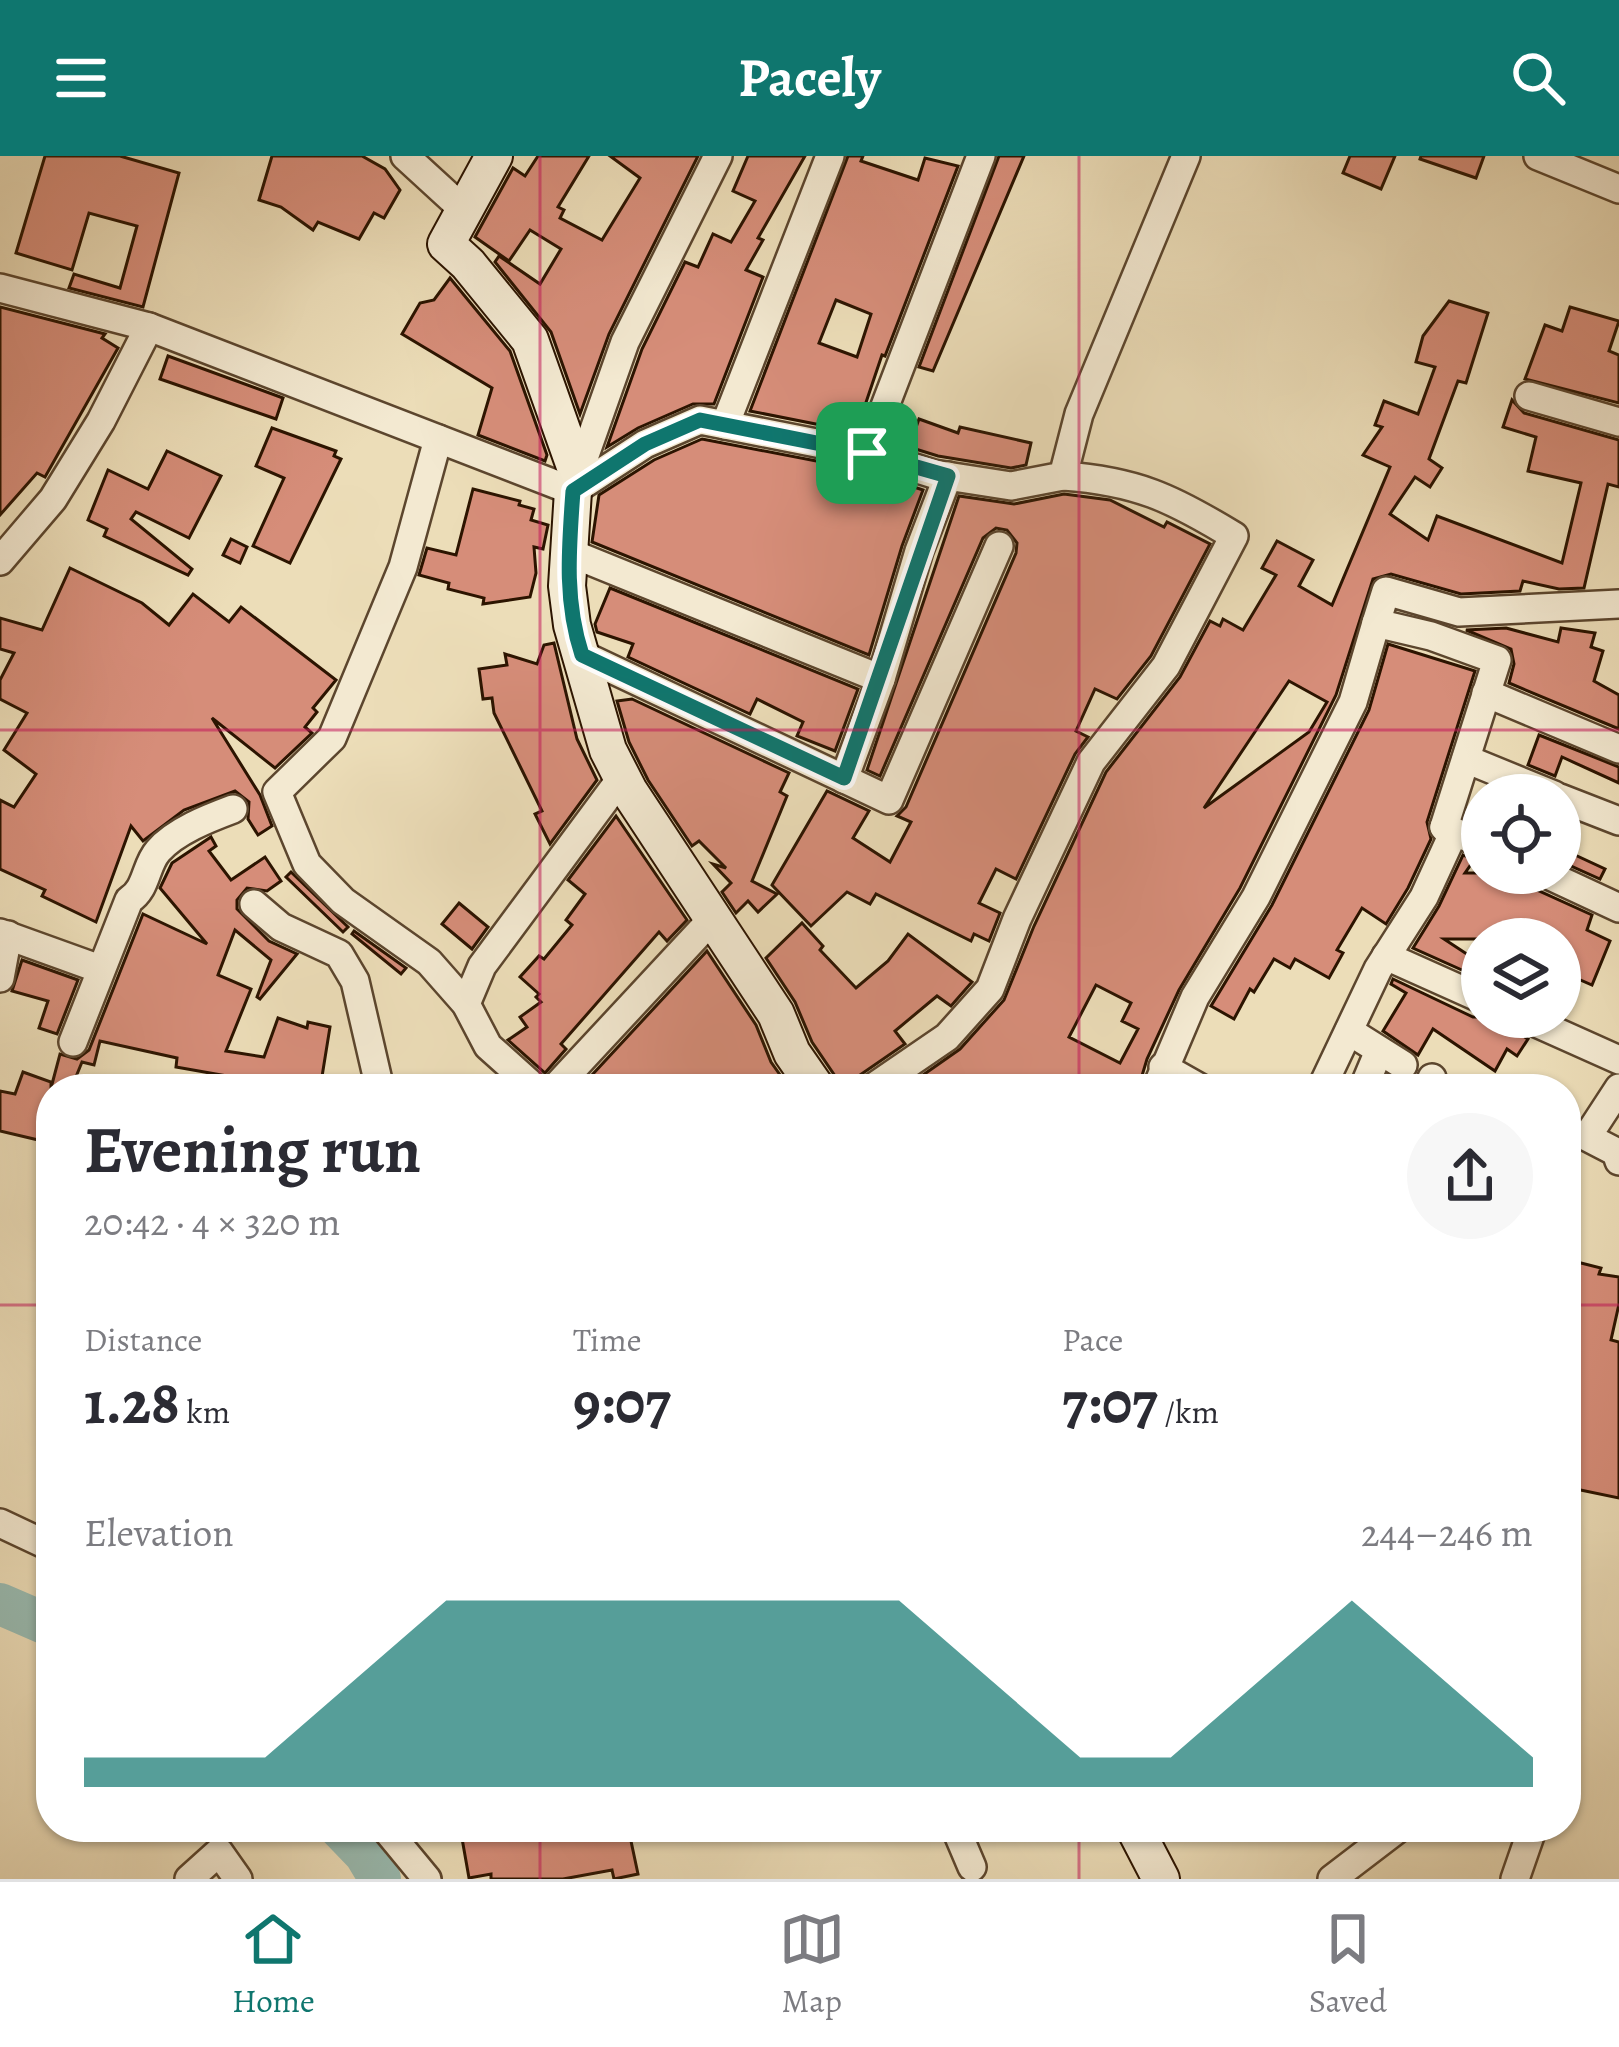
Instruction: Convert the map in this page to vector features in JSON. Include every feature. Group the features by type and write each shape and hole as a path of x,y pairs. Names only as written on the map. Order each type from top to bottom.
{"main road":[{"path":"494,156 446,244 530,340 575,483 568,552 572,625 601,730 622,778 776,1014 807,1074"},
{"path":"1142,1842 1161,1879"}],"street":[{"path":"405,156 465,211"},
{"path":"575,483 626,342 718,156"},
{"path":"725,425 830,156"},
{"path":"867,453 981,156"},
{"path":"1063,476 1078,414 1186,156"},
{"path":"1538,156 1619,189"},
{"path":"0,287 148,328 438,439 575,483 700,420 1011,486 1063,476 1116,480 1163,496 1234,536 1166,666 1090,762 990,988 947,1037 894,1074"},
{"path":"0,561 53,499 101,421 148,328"},
{"path":"1529,395 1619,422"},
{"path":"438,439 403,567 332,738 277,792 307,864 343,901 429,962 466,1004 488,1046 516,1074"},
{"path":"844,778 948,476"},
{"path":"582,655 889,800 999,546"},
{"path":"568,552 881,679"},
{"path":"1161,1074 1195,998 1274,864 1354,702 1386,591 1459,612 1619,604"},
{"path":"1376,623 1431,636 1497,660 1444,826"},
{"path":"1486,693 1619,749"},
{"path":"1466,759 1503,774"},
{"path":"466,1004 482,966 622,778"},
{"path":"1581,806 1619,821"},
{"path":"73,1042 129,900 138,895 155,854 170,839 233,809"},
{"path":"1444,826 1461,834"},
{"path":"1329,1074 1386,956 1424,897 1452,836 1444,826"},
{"path":"1581,890 1619,908"},
{"path":"254,904 281,927 339,954 355,981 377,1074"},
{"path":"568,1074 714,916"},
{"path":"0,978 4,934 100,969"},
{"path":"1386,956 1461,989"},
{"path":"1348,1031 1391,1058 1377,1074"},
{"path":"1570,1038 1619,1060"},
{"path":"1619,1088 1587,1137 1616,1152 1619,1161"},
{"path":"0,1523 36,1540"},
{"path":"397,1842 427,1879"},
{"path":"961,1842 972,1867"},
{"path":"1332,1879 1380,1842"},
{"path":"1515,1879 1528,1842"},
{"path":"189,1879 219,1852 238,1879"}],"building":[{"path":"45,156 120,156 179,173 143,307 69,288 74,274 120,288 137,226 89,213 72,270 16,253"},
{"path":"272,156 362,156 385,169 400,190 384,218 374,213 359,239 318,222 313,230 281,207 259,200"},
{"path":"538,156 589,156 558,207 564,210 560,218 602,240 640,178 610,156 698,156 609,334 580,414 551,332 495,262 499,256 540,284 561,249 530,230 509,261 475,237 513,168 525,176"},
{"path":"748,156 805,156 758,238 763,240 746,270 763,277 714,404 693,404 607,447 642,349 685,262 698,267 713,234 731,242 755,201 733,191"},
{"path":"848,156 863,156 861,161 918,180 925,158 958,166 856,432 750,411","holes":["836,300 871,314 857,357 819,343"]},
{"path":"999,156 1024,156 933,371 919,367"},
{"path":"1350,156 1395,156 1381,189 1343,173"},
{"path":"1421,156 1484,156 1476,178"},
{"path":"450,278 510,351 547,455 545,461 478,435 492,388 402,334 420,303 434,300"},
{"path":"1449,301 1488,313 1466,383 1458,381 1429,459 1442,468 1430,487 1415,477 1390,514 1428,540 1437,516 1562,563 1581,483 1528,471 1536,437 1503,427 1512,400 1524,413 1619,440 1619,487 1608,484 1584,588 1559,589 1523,581 1520,591 1461,594 1391,574 1373,579 1336,695 1240,888 1179,990 1142,1074 924,1074 960,1049 1004,1000 1106,772 1180,677 1210,621 1220,626 1223,619 1243,630 1276,575 1262,568 1277,541 1313,560 1299,586 1332,605 1390,467 1363,455 1382,427 1375,425 1384,401 1418,414 1435,367 1416,362 1423,336","holes":["1289,681 1327,702 1309,732 1204,808","1096,985 1131,1003 1122,1021 1138,1029 1120,1063 1069,1037"]},
{"path":"0,307 105,334 102,338 118,348 45,477 37,473 0,515"},
{"path":"1570,307 1619,321 1609,351 1619,355 1619,403 1525,379 1545,325 1562,331"},
{"path":"168,356 283,398 276,419 160,379"},
{"path":"919,419 958,433 960,427 1031,443 1026,465 1011,468 909,447"},
{"path":"272,428 336,451 334,456 341,459 290,563 253,546 284,478 256,466"},
{"path":"702,439 863,470 923,490 869,655 592,542 599,495 654,460"},
{"path":"167,451 221,476 189,538 136,512 131,519 192,569 188,575 104,536 107,529 88,520 108,470 148,489"},
{"path":"473,489 520,501 519,505 534,509 531,520 548,525 543,549 534,547 536,573 530,597 483,604 484,598 419,575 427,548 456,555"},
{"path":"1064,494 1110,500 1210,544 1151,656 1117,699 1095,689 1076,731 1088,737 1075,754 1016,879 996,869 979,903 1000,913 989,941 974,934 971,941 876,894 870,904 847,892 811,926 772,885 827,791 869,811 853,838 890,862 911,822 897,816 906,807 1016,553 1017,543 1007,530 996,528 983,538 880,776 867,770 959,496 1014,504"},
{"path":"231,539 247,547 240,563 223,555"},
{"path":"70,568 142,603 169,625 193,594 229,622 241,607 336,680 313,708 317,712 305,727 312,733 275,768 212,718 260,795 272,826 258,835 248,819 249,802 235,791 184,810 143,841 131,826 96,922 0,869 0,800 14,807 36,774 4,750 27,713 0,699 0,680 14,653 0,649 0,618 42,630"},
{"path":"610,588 858,689 835,751 797,736 803,722 757,699 750,714 628,657 633,644 597,632 595,624"},
{"path":"1506,628 1558,642 1561,628 1595,633 1591,647 1603,651 1594,681 1619,695 1619,729 1509,683 1514,664 1511,649 1466,630"},
{"path":"554,643 577,739 597,780 550,844 535,814 542,811 494,713 492,698 483,699 479,669 507,665 505,654 537,664 544,645"},
{"path":"1388,644 1475,671 1427,822 1431,839 1386,924 1362,908 1337,950 1343,953 1329,978 1295,959 1290,968 1274,959 1234,1019 1211,1006 1272,905 1369,710"},
{"path":"632,699 789,773 780,792 787,796 752,881 777,894 758,912 748,901 736,913 722,892 731,883 713,864 726,868 699,841 692,846 648,780 629,742 617,701"},
{"path":"1539,735 1619,767 1619,783 1562,757 1556,774 1528,765"},
{"path":"616,816 687,920 667,941 659,932 561,1044 566,1049 545,1073 508,1040 527,1027 520,1017 541,1002 536,997 539,994 520,977 539,956 544,959 572,925 566,920 585,894 568,880"},
{"path":"211,837 216,846 209,851 231,880 265,857 281,881 267,891 247,888 237,900 237,909 269,941 297,954 260,999 271,960 235,930 218,975 251,989 226,1051 264,1057 278,1018 307,1028 308,1022 330,1027 322,1074 216,1074 176,1067 177,1058 100,1041 94,1065 82,1062 77,1074 55,1074 60,1054 77,1059 89,1050 143,914 207,944 160,888 172,863"},
{"path":"1581,858 1605,869 1600,879 1581,870"},
{"path":"1461,859 1461,894 1546,894 1592,915 1587,930 1610,941 1592,985 1581,980 1581,918 1461,918 1461,939 1444,939 1461,950 1461,970 1413,948"},
{"path":"291,872 348,927 343,932 286,877"},
{"path":"459,903 488,927 472,949 442,924"},
{"path":"802,923 856,988 888,961 908,934 972,982 951,1006 937,996 895,1031 905,1044 861,1074 834,1074 766,958"},
{"path":"354,931 406,968 401,974"},
{"path":"707,951 756,1025 779,1074 593,1074"},
{"path":"22,960 78,980 57,1034 39,1028 48,1001 12,991"},
{"path":"1393,979 1461,1011 1461,1038 1528,1039 1517,1056 1507,1049 1495,1071 1433,1029 1418,1055 1383,1031 1406,993 1391,984"},
{"path":"23,1072 36,1077 36,1139 0,1131 0,1091 15,1094"},
{"path":"1581,1263 1601,1268 1599,1274 1619,1277 1611,1340 1619,1342 1619,1498 1581,1490"},
{"path":"463,1842 631,1842 638,1874 614,1879 612,1870 563,1879 491,1879 491,1874 469,1878"}],"waterway":[{"path":"0,1604 36,1620"},
{"path":"353,1842 380,1879"}],"route":[{"path":"700,420 867,453 948,476 844,778 582,655 567,586 573,491 645,444 700,420"}]}
